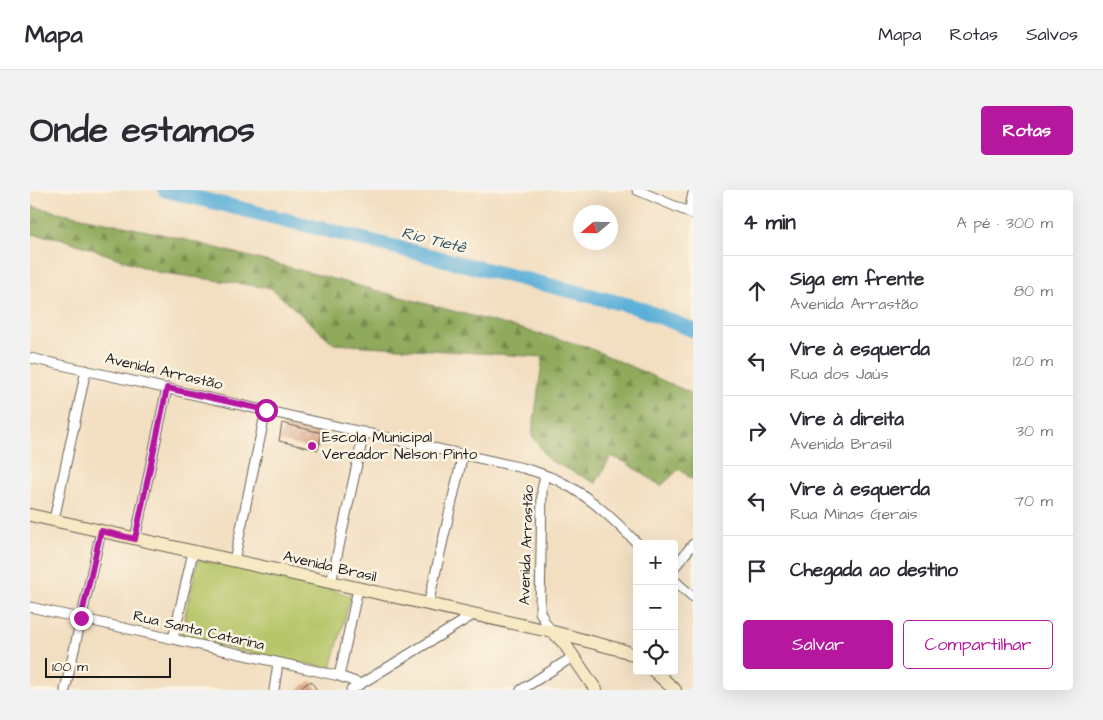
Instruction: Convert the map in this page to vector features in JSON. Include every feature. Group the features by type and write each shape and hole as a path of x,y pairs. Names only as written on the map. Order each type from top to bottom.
{"street":[{"path":"637,190 691,213 693,193"},
{"name":"Avenida Arrastão","path":"30,358 463,454 545,475 542,490 540,612 546,624 553,632"},
{"path":"54,520 86,370"},
{"path":"135,539 167,388"},
{"path":"234,561 266,410"},
{"path":"331,583 364,432"},
{"path":"428,605 463,454"},
{"path":"545,475 564,482 605,511 634,540"},
{"name":"Avenida Brasil","path":"30,515 553,632"},
{"path":"65,690 101,531"},
{"path":"678,563 693,544"},
{"path":"174,639 193,552"},
{"path":"678,584 693,597"},
{"path":"340,676 358,589"},
{"name":"Rua Santa Catarina","path":"30,607 340,676 361,684"},
{"path":"351,690 473,615"},
{"path":"553,632 574,656 596,690"},
{"path":"553,632 618,649 633,655"},
{"path":"521,690 574,656"},
{"path":"274,690 278,663"},
{"path":"658,675 675,690"}],"green space":[{"path":"30,206 175,237 585,346 693,394 693,480 679,469 661,486 625,462 611,456 596,483 549,460 532,435 543,357 334,344 271,288 157,272 60,238 30,234"},
{"path":"198,560 294,580 351,596 331,668 278,659 180,637"}],"building":[{"path":"282,423 322,433 318,450 279,441"},
{"path":"311,681 317,690 297,690"}],"waterway":[{"name":"Rio Tietê","path":"165,190 636,307 693,330"}],"place":[{"name":"Escola Municipal Vereador Nelson Pinto","path":"312,446"}],"route":[{"path":"81,618 101,531 135,539 167,388 266,410"}]}
